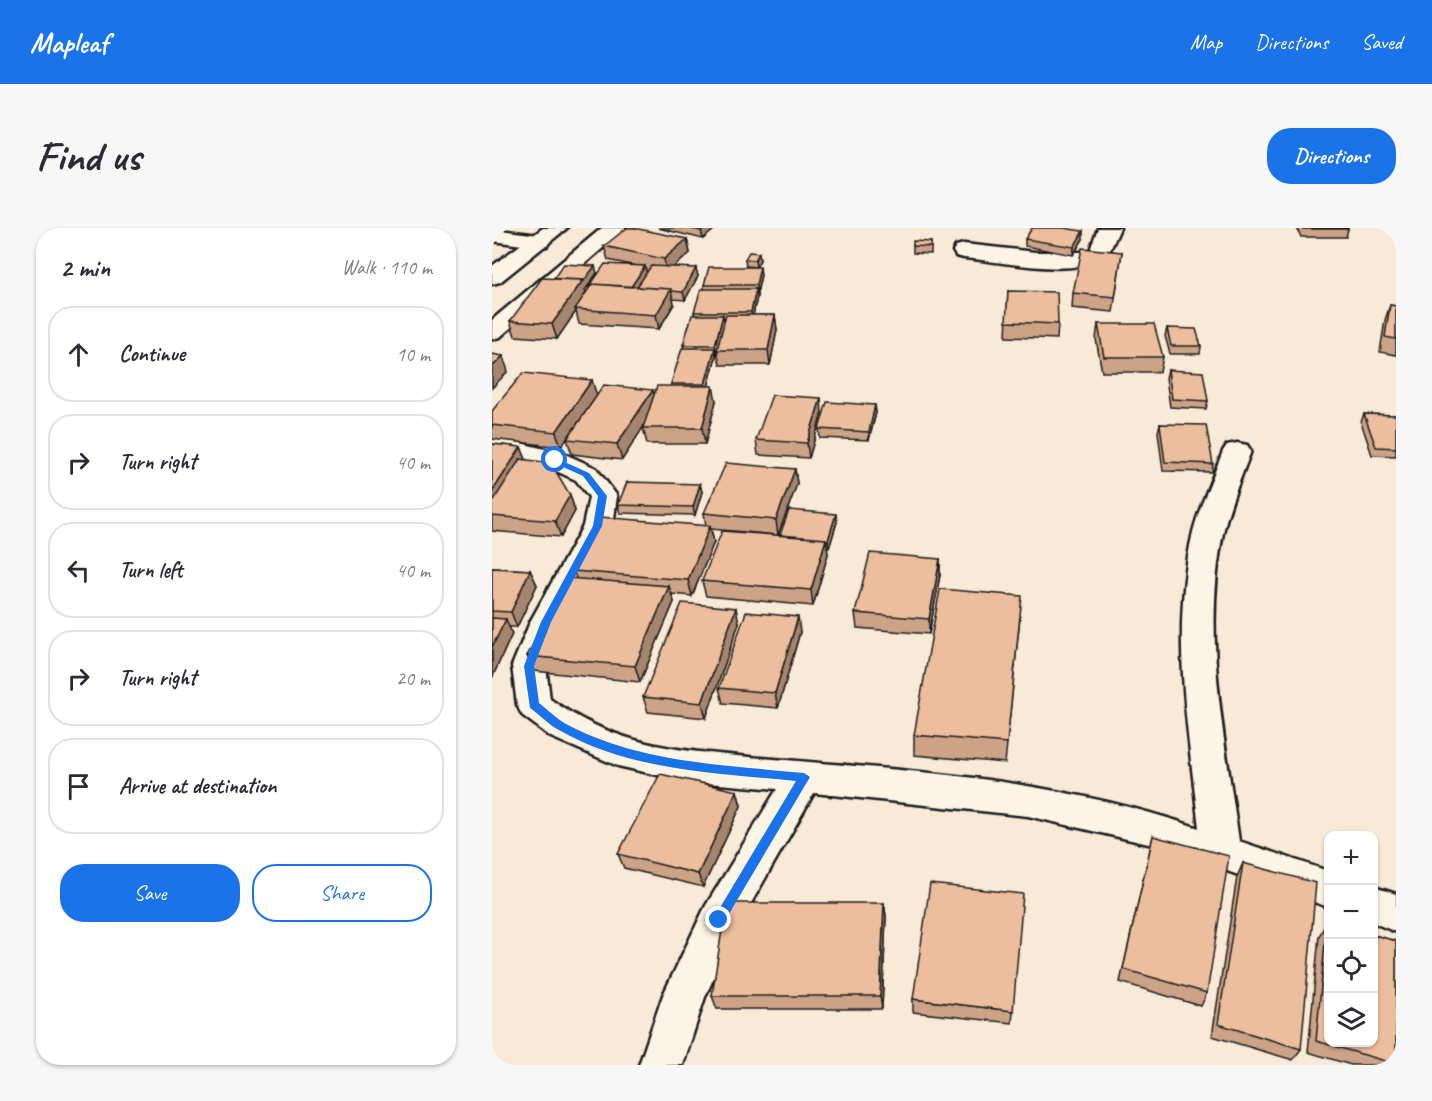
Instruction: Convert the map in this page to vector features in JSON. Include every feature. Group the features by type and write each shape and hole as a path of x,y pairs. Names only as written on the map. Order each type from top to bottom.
{"street":[{"path":"492,332 615,228"},
{"path":"964,251 1058,260 1089,259 1098,254 1110,228"},
{"path":"492,234 548,234"},
{"path":"492,277 548,234"},
{"path":"492,444 555,460 586,474 603,496 598,526 546,622 529,666 534,705 563,727 618,751 684,766 911,786 1028,800 1157,830 1324,887"},
{"path":"1221,852 1200,668 1198,592 1208,532 1237,452"},
{"path":"661,1065 684,995 719,920 804,777"},
{"path":"1378,906 1396,913"}],"building":[{"path":"627,228 687,239 664,259 604,246"},
{"path":"688,228 705,228 701,231"},
{"path":"1032,228 1063,228 1083,231 1074,247 1025,239"},
{"path":"1348,228 1348,229 1303,229"},
{"path":"913,241 931,242 931,247 913,246"},
{"path":"1082,248 1122,252 1115,297 1073,293"},
{"path":"749,252 759,253 755,260 745,259"},
{"path":"564,264 595,266 583,282 583,280 553,279"},
{"path":"605,264 645,266 631,287 592,284 589,287"},
{"path":"651,266 696,268 683,292 637,287"},
{"path":"709,267 760,267 756,285 704,285"},
{"path":"542,278 583,280 552,324 510,321"},
{"path":"592,284 671,289 656,315 575,309"},
{"path":"701,289 756,289 751,312 694,312"},
{"path":"1008,291 1057,292 1058,324 1006,322"},
{"path":"1390,305 1396,306 1396,339 1385,337"},
{"path":"692,315 723,315 715,345 683,345"},
{"path":"726,315 775,315 768,350 717,350"},
{"path":"1098,324 1154,324 1163,357 1104,357"},
{"path":"1167,328 1196,329 1201,346 1171,346"},
{"path":"682,348 715,348 705,384 671,384"},
{"path":"492,354 503,356 492,367"},
{"path":"1168,370 1203,372 1208,401 1172,399"},
{"path":"523,373 592,380 556,432 492,425 492,411"},
{"path":"604,385 653,390 617,444 567,439"},
{"path":"657,386 713,386 702,428 643,428"},
{"path":"772,395 821,398 807,443 756,440"},
{"path":"827,402 875,405 869,432 819,429"},
{"path":"1364,414 1396,415 1396,448 1376,447"},
{"path":"1160,424 1206,425 1213,464 1165,462"},
{"path":"492,444 521,447 492,492"},
{"path":"520,459 551,463 570,495 555,521 492,516 492,503"},
{"path":"726,463 795,469 776,520 704,513"},
{"path":"627,482 700,484 693,507 618,505"},
{"path":"789,510 836,514 828,540 780,535"},
{"path":"600,517 710,526 688,580 573,571"},
{"path":"722,531 826,539 811,590 702,581"},
{"path":"870,553 940,559 929,619 855,613"},
{"path":"492,568 530,570 511,612 492,611"},
{"path":"568,578 669,586 635,666 527,656"},
{"path":"940,589 1022,596 1007,743 914,735"},
{"path":"682,603 736,608 702,703 643,697"},
{"path":"746,612 798,617 775,693 719,688"},
{"path":"492,618 506,619 492,647"},
{"path":"660,774 737,791 698,874 618,854"},
{"path":"1153,836 1229,856 1207,993 1123,969"},
{"path":"1243,863 1316,883 1301,1049 1218,1024"},
{"path":"930,884 1023,894 1013,1011 913,999"},
{"path":"726,903 884,903 880,996 712,996"},
{"path":"1378,936 1396,941 1396,1064 1337,1047 1378,1047"},
{"path":"1324,954 1324,1043 1316,1041"}],"route":[{"path":"555,460 586,474 603,496 598,526 546,622 529,666 534,705 563,727 618,751 684,766 804,777 719,920"}]}
